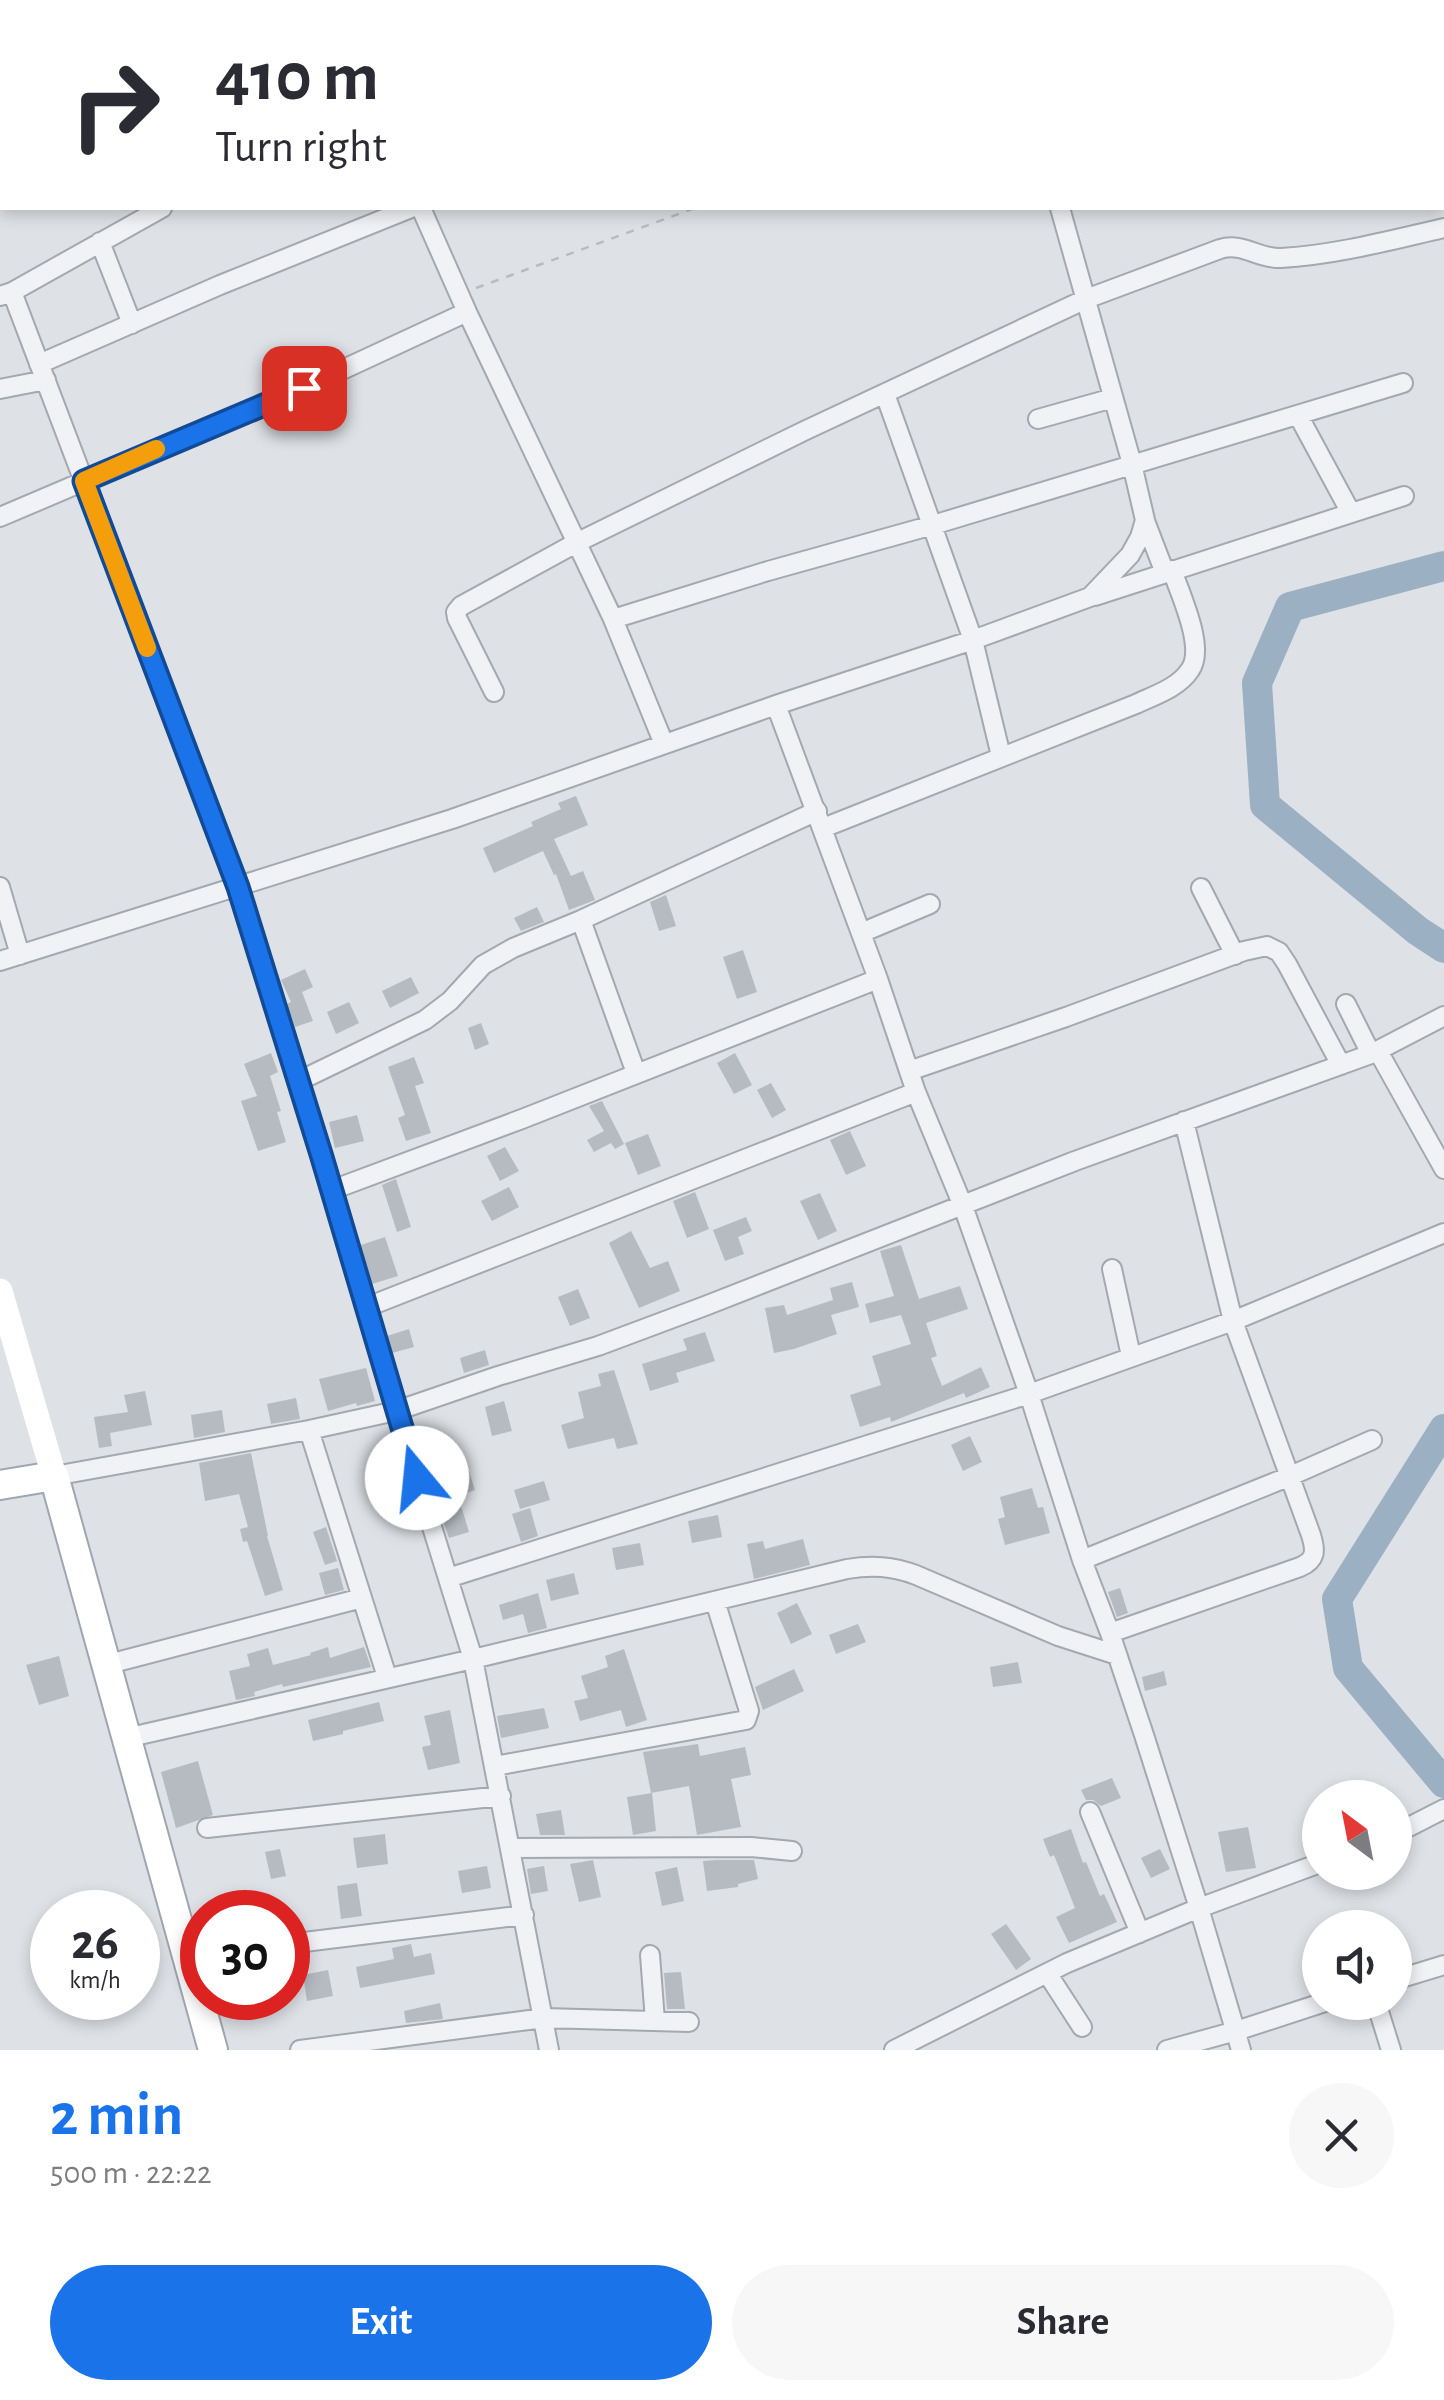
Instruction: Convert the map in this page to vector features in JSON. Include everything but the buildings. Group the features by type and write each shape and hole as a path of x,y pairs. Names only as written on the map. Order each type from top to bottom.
{"main road":[{"path":"0,1291 105,1666 180,1909"},
{"path":"0,1485 54,1476"},
{"path":"207,2020 213,2050"}],"street":[{"path":"158,210 6,294 43,372 238,887 299,1081 473,1659 549,2050"},
{"path":"0,389 43,372 132,324 220,285 406,210"},
{"path":"422,210 613,619 664,744"},
{"path":"299,1081 425,1020 450,1001 472,975 513,948 820,820 1136,704 1168,689 1189,673 1196,660 1196,648 1168,571 1144,520 1061,210"},
{"path":"494,692 457,618 457,610 576,542 1086,299 1227,246 1245,248 1265,257 1289,257 1444,228"},
{"path":"100,242 132,324"},
{"path":"0,516 304,388 463,303"},
{"path":"613,619 1403,383"},
{"path":"885,394 972,640 1001,756"},
{"path":"1038,419 1114,398"},
{"path":"1298,414 1351,514"},
{"path":"0,961 452,819 1090,597 1404,496"},
{"path":"1090,597 1130,555 1144,520"},
{"path":"776,705 1029,1394 1200,1908 1238,2041"},
{"path":"0,887 20,954"},
{"path":"1201,888 1235,955"},
{"path":"861,933 930,904"},
{"path":"580,920 636,1073"},
{"path":"910,1071 1262,946 1279,952 1341,1065"},
{"path":"332,1190 878,979"},
{"path":"1346,1004 1444,1169"},
{"path":"54,1476 396,1410 598,1346 1075,1160 1341,1065 1444,1016"},
{"path":"367,1307 916,1092"},
{"path":"1110,1633 1270,1578 1310,1562 1314,1554 1314,1542 1234,1320 1184,1120"},
{"path":"448,1578 1029,1394 1234,1320 1444,1232"},
{"path":"1112,1269 1131,1356"},
{"path":"308,1430 388,1676"},
{"path":"1082,1560 1372,1440"},
{"path":"126,1738 846,1569 882,1566 916,1575 1058,1636 1116,1655"},
{"path":"105,1666 362,1598"},
{"path":"496,1766 746,1720 749,1711 716,1601"},
{"path":"208,1828 501,1796"},
{"path":"1090,1812 1140,1934"},
{"path":"1412,1825 1436,1813"},
{"path":"511,1848 751,1847 792,1851"},
{"path":"894,2050 1046,1973 1200,1908 1302,1871"},
{"path":"310,1941 524,1914"},
{"path":"650,1955 655,2021"},
{"path":"1412,1975 1444,1965"},
{"path":"1046,1973 1082,2027"},
{"path":"1167,2050 1238,2041 1302,2013"},
{"path":"300,2050 544,2018 689,2022"},
{"path":"1382,2020 1391,2050"}],"path":[{"path":"463,303 690,210"}],"waterway":[{"path":"1444,566 1290,607 1257,683 1265,805 1444,948"},
{"path":"1444,1429 1337,1599 1348,1668 1444,1783"}],"slow traffic":[{"path":"147,648 84,481 156,449"}],"route":[{"path":"304,388 84,481 238,887 417,1478"}]}
